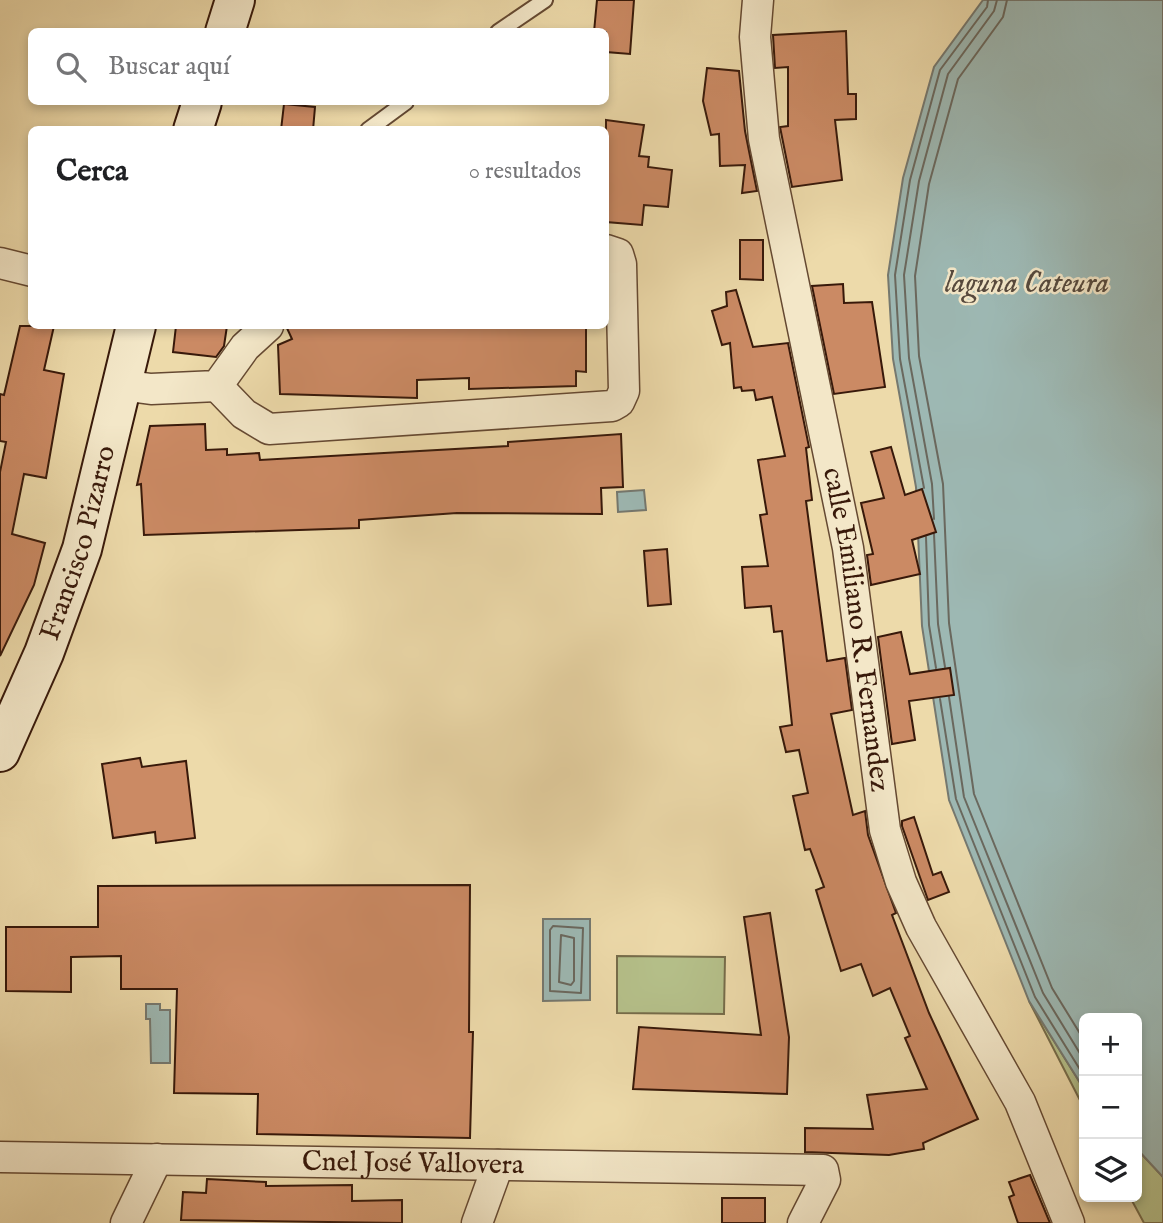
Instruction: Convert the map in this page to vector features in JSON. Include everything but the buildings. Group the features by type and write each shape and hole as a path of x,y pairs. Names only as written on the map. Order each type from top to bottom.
{"street":[{"path":"226,28 235,0"},
{"name":"calle Emiliano R. Fernandez","path":"758,0 755,37 764,139 848,548 885,830 901,882 921,928 1020,1102 1069,1223"},
{"path":"194,126 201,105"},
{"path":"121,386 151,389 217,386 244,414 268,429 612,406 619,402 624,391 621,264 618,254 609,251"},
{"path":"0,263 28,270"},
{"name":"Francisco Pizarro","path":"0,752 44,653 82,549 135,329"},
{"path":"217,386 245,347 265,329"},
{"name":"Cnel José Vallovera","path":"0,1157 823,1170 826,1173 803,1223"},
{"path":"126,1223 157,1159"},
{"path":"477,1223 498,1165"}],"lane":[{"path":"504,28 545,0"},
{"path":"373,126 401,105"}],"green space":[{"path":"617,956 725,957 724,1014 617,1013"},
{"path":"1029,1001 1079,1081 1079,1098"},
{"path":"1142,1154 1163,1177 1163,1223 1144,1223 1133,1202 1142,1202"}],"water":[{"name":"laguna Cateura","path":"983,0 1163,0 1163,1177 1142,1154 1142,1013 1079,1013 1079,1081 1029,1001 949,800 922,626 916,487 893,359 888,275 903,178 934,67"},
{"path":"644,490 646,510 618,512 617,492"},
{"path":"543,919 590,919 590,1000 543,1001"},
{"path":"146,1004 160,1004 160,1010 170,1010 170,1063 151,1063 150,1019 146,1019"}]}
